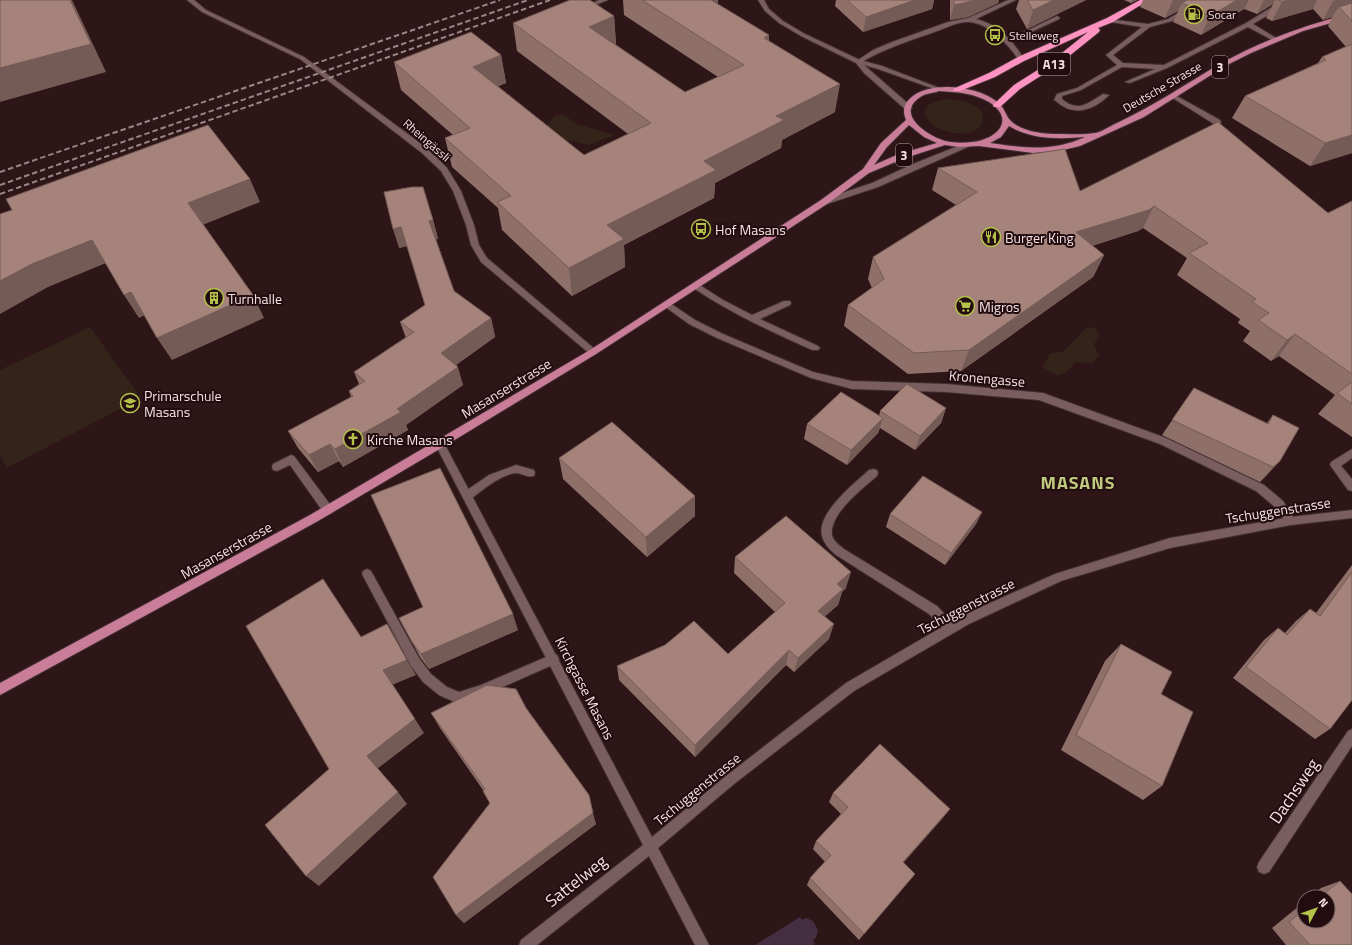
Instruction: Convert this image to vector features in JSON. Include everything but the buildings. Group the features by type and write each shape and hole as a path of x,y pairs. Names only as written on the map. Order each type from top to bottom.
{"highway":[{"name":"A13","path":"957,89 992,75 1021,59 1110,20 1145,0"},
{"name":"A13","path":"997,105 1017,87 1055,63 1110,20"}],"main road":[{"name":"Deutsche Strasse","path":"981,144 1016,150 1044,151 1077,144 1141,115 1231,61 1276,40 1352,15"},
{"path":"939,89 957,89 972,92 997,105 1003,113 1006,121 1000,135 981,144 966,146 944,143 923,134 909,121 907,114 908,107 918,95 939,89"},
{"name":"Masanserstrasse","path":"866,171 884,145 909,121"},
{"name":"Deutsche Strasse","path":"1006,121 1018,129 1036,135 1052,137 1095,135"},
{"name":"Masanserstrasse","path":"0,689 328,510 440,444 593,352 824,202 866,171 915,151 944,143"}],"street":[{"name":"Rheingässli","path":"190,0 204,11 302,58 425,151 444,170 457,191 470,225 475,245 484,260 593,352"},
{"path":"575,11 605,0"},
{"path":"761,0 767,10 781,22 858,62 880,67 939,89"},
{"path":"858,62 876,50 953,23 969,20 1013,0"},
{"path":"1121,65 1110,55 1121,45 1148,26 1170,20 1201,2 1200,0"},
{"path":"1273,0 1282,3"},
{"path":"1128,82 1165,67 1248,24 1282,3 1290,0"},
{"path":"1008,41 1057,18"},
{"path":"969,20 988,26 1000,34 1008,41 1021,59"},
{"path":"1110,20 1148,26"},
{"path":"1248,24 1276,40"},
{"path":"858,62 866,72 908,107"},
{"path":"1105,95 1080,109 1071,109 1062,105 1058,100 1059,95 1079,89 1121,65 1165,67"},
{"path":"1173,96 1217,122"},
{"path":"824,202 875,185 916,166 966,146"},
{"path":"695,285 720,302 752,319 815,348"},
{"path":"752,319 787,303"},
{"name":"Kronengasse","path":"667,304 692,322 720,336 811,375 838,382 852,385 946,388 1040,396 1162,441 1260,488 1279,504 1290,521"},
{"name":"Kirchgasse Masans","path":"440,444 702,945"},
{"path":"1352,453 1335,465 1352,487"},
{"path":"277,467 291,459 328,510"},
{"path":"468,495 493,478 516,470 530,473"},
{"path":"873,473 832,513 828,522 827,530 827,536 830,543 840,552 932,610 950,628"},
{"name":"Tschuggenstrasse","path":"650,847 730,780 850,687 950,628 1059,577 1170,543 1290,521 1352,514"},
{"path":"367,574 415,662 428,678 444,691 459,698 483,690 553,659"},
{"name":"Dachsweg","path":"1264,867 1352,734"},
{"name":"Sattelweg","path":"526,945 650,847"}],"shaded area":[{"path":"949,99 969,103 980,110 983,118 981,126 978,129 968,133 956,133 935,126 928,120 925,113 927,107 934,102"},
{"path":"563,114 576,124 615,135 589,145 539,134 556,115"},
{"path":"90,327 141,398 7,468 0,456 0,370"},
{"path":"1087,327 1095,328 1100,336 1094,344 1099,356 1092,363 1075,362 1068,371 1058,376 1042,367 1051,353 1063,352"},
{"path":"800,917 802,920 806,918 813,921 818,930 816,938 813,940 815,944 755,945"}],"railway":[{"path":"0,172 500,0"},
{"path":"0,185 528,0"},
{"path":"0,194 550,0"}],"place":[{"name":"Socar","path":"1194,14"},
{"name":"Stelleweg","path":"995,35"},
{"name":"Hof Masans","path":"701,229"},
{"name":"Burger King","path":"991,237"},
{"name":"Turnhalle","path":"214,298"},
{"name":"Migros","path":"965,306"},
{"name":"Primarschule Masans","path":"130,403"},
{"name":"Kirche Masans","path":"353,439"}],"district":[{"name":"MASANS","path":"1078,482"}]}
